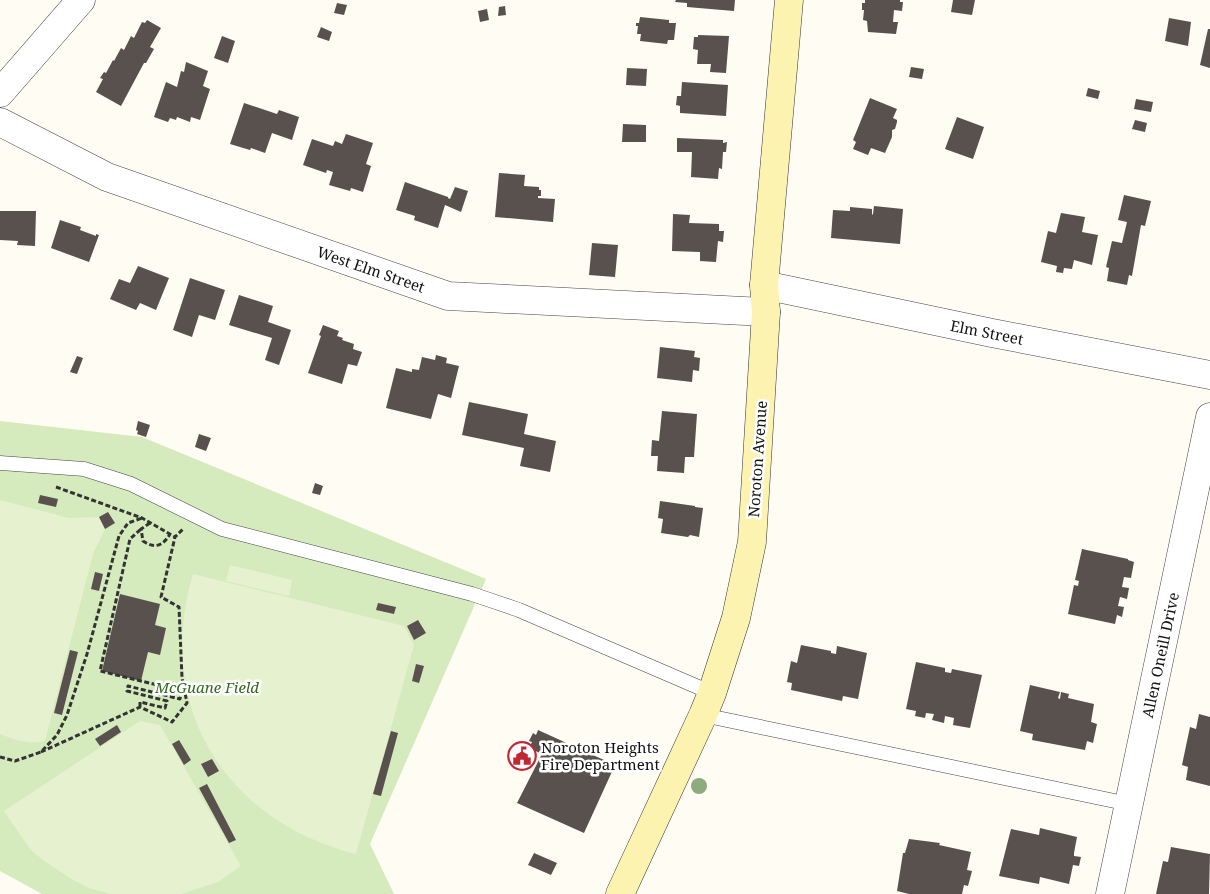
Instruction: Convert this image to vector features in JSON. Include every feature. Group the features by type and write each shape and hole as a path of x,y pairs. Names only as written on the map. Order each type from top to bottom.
{"main road":[{"name":"Noroton Avenue","path":"620,894 707,704 736,618 752,542 766,312 764,285 789,0"}],"street":[{"path":"0,93 81,0"},
{"name":"West Elm Street","path":"0,122 107,177 448,296 766,312"},
{"name":"Elm Street","path":"764,285 992,333 1210,375"},
{"name":"Allen Oneill Drive","path":"1110,894 1210,417"}],"lane":[{"path":"0,463 84,469 131,484 222,529 472,594 519,610 707,704 1129,804"}],"path":[{"path":"53,486 142,518 175,537"},
{"path":"0,758 15,761 41,752 140,707 172,722 186,703 182,678 180,607 162,597 175,537 196,517"},
{"path":"41,752 57,735 67,714 87,654 119,536 128,523 142,518"},
{"path":"140,707 140,702 165,708 167,701 127,691 128,686 180,699 182,692 100,671 130,539 150,522"},
{"path":"141,529 143,541 150,545 157,546 162,544 170,534"}],"green space":[{"name":"McGuane Field","path":"0,421 142,437 486,579 370,844 394,894 42,894 0,871"},
{"path":"0,500 69,518 99,517 105,529 93,554 45,741 22,741 0,734"},
{"path":"230,565 292,580 289,596 226,581"},
{"path":"193,574 404,626 414,645 356,854 309,838 269,815 236,785 210,751 193,711 183,668 183,622"},
{"path":"140,721 160,725 241,866 218,882 181,894 111,894 89,888 73,880 31,850 4,811"}],"building":[{"path":"676,0 735,0 734,11 687,7 687,3 675,2"},
{"path":"865,0 900,0 900,2 903,2 902,11 894,10 893,22 898,22 896,34 868,32 867,21 863,20 864,10 862,10 862,3 865,3"},
{"path":"953,0 975,0 972,15 951,12"},
{"path":"337,3 347,5 344,15 334,13"},
{"path":"505,6 506,15 498,16 499,7"},
{"path":"487,9 489,20 480,22 478,11"},
{"path":"640,17 669,20 669,23 676,23 674,40 668,40 667,44 640,41 641,34 637,34 638,26 636,26 636,23 639,23"},
{"path":"1169,18 1191,22 1188,46 1165,41"},
{"path":"147,20 161,28 150,47 154,49 146,63 144,63 121,106 96,92 103,79 100,78 104,72 106,73 121,48 124,50 131,36 134,38 142,22 145,23"},
{"path":"321,27 332,32 329,41 317,37"},
{"path":"1208,29 1210,29 1210,68 1200,65"},
{"path":"698,35 729,36 726,73 710,72 711,64 697,64 698,50 693,49 694,37 698,37"},
{"path":"222,36 235,41 228,63 214,58"},
{"path":"186,62 208,71 203,86 210,89 200,120 191,117 190,122 177,117 176,120 170,118 168,122 154,117 166,82 177,87 181,71 184,72"},
{"path":"911,67 924,69 922,79 909,77"},
{"path":"627,68 647,69 646,86 626,85"},
{"path":"682,82 728,85 726,116 680,113 680,106 676,105 677,96 681,96"},
{"path":"1088,88 1100,91 1098,99 1086,96"},
{"path":"870,98 897,109 893,118 897,122 895,129 892,130 892,137 885,153 871,148 868,155 853,149 856,142 853,140"},
{"path":"1136,99 1153,102 1151,112 1134,109"},
{"path":"244,103 277,114 279,110 299,117 292,140 272,133 265,153 230,144"},
{"path":"957,117 984,127 973,159 945,149"},
{"path":"1135,120 1147,123 1145,132 1132,129"},
{"path":"623,124 646,125 646,142 622,142"},
{"path":"346,134 373,143 366,164 371,166 363,192 351,188 350,191 329,185 333,172 327,170 326,173 303,165 312,139 333,146 335,141 342,144"},
{"path":"677,138 723,140 723,143 727,142 726,152 723,152 722,169 719,168 718,179 691,177 692,152 677,152"},
{"path":"499,173 525,175 524,186 539,187 539,190 541,190 541,196 538,196 538,198 555,199 553,222 495,217"},
{"path":"405,182 450,199 455,187 468,191 461,212 445,205 438,228 414,220 415,216 396,210"},
{"path":"1124,195 1151,201 1145,226 1141,225 1132,276 1129,275 1127,285 1107,281 1109,268 1106,267 1112,241 1122,243 1127,222 1118,220"},
{"path":"874,206 903,209 900,244 831,238 833,210 850,211 850,207 872,209 872,215"},
{"path":"0,211 36,211 35,246 17,245 18,241 0,240"},
{"path":"1061,213 1085,217 1082,232 1098,235 1092,265 1074,260 1072,269 1064,268 1063,273 1056,272 1057,266 1041,262 1048,231 1056,233"},
{"path":"673,214 690,215 689,223 719,224 719,231 724,231 723,242 718,241 716,262 700,261 700,252 672,251"},
{"path":"60,220 81,227 80,230 96,236 96,234 99,235 89,262 51,248"},
{"path":"592,243 618,245 615,277 589,275"},
{"path":"138,266 169,278 156,310 140,303 136,310 110,299 119,279 130,283"},
{"path":"190,278 225,290 215,320 199,315 192,337 173,330"},
{"path":"239,295 273,306 268,322 291,330 279,365 265,360 272,338 229,325"},
{"path":"323,325 339,331 337,336 354,344 353,349 362,352 357,366 348,364 342,384 308,373"},
{"path":"660,347 695,351 694,357 700,358 699,371 693,370 692,382 657,378"},
{"path":"436,355 447,358 446,363 459,366 451,398 438,394 431,419 386,408 396,368 412,372 412,369 419,370 422,357 435,360"},
{"path":"77,356 83,358 77,374 70,372"},
{"path":"469,402 528,414 524,434 556,441 550,472 520,466 524,448 462,435"},
{"path":"662,411 697,414 694,457 685,457 684,473 657,471 658,456 651,456 652,440 659,441"},
{"path":"138,421 150,425 146,437 137,434"},
{"path":"199,434 211,438 206,451 195,447"},
{"path":"315,483 323,486 320,495 312,493"},
{"path":"40,495 58,499 56,507 38,503"},
{"path":"660,501 703,508 699,537 661,533 663,519 658,518"},
{"path":"108,512 115,523 105,529 99,517"},
{"path":"1082,549 1134,562 1131,578 1124,577 1122,587 1129,588 1127,599 1120,597 1118,606 1124,607 1122,617 1117,615 1115,624 1068,614 1074,585 1078,586 1079,581 1075,580"},
{"path":"95,572 103,574 99,591 91,589"},
{"path":"120,594 160,604 155,625 166,628 160,655 148,652 141,681 102,671"},
{"path":"378,603 396,607 394,614 376,610"},
{"path":"418,620 426,633 414,640 407,626"},
{"path":"801,645 831,651 831,653 836,654 837,646 867,653 858,699 843,696 842,701 791,690 792,683 787,682 791,661 797,663"},
{"path":"70,650 78,652 62,715 54,713"},
{"path":"916,662 945,668 945,672 951,673 952,669 982,675 970,728 953,725 954,718 945,716 944,723 932,720 934,714 926,713 925,718 915,716 916,711 906,709"},
{"path":"416,664 424,666 419,683 412,681"},
{"path":"1030,685 1060,692 1058,698 1060,699 1061,692 1069,694 1068,698 1094,704 1091,722 1097,724 1093,743 1087,741 1085,750 1032,740 1033,734 1020,731"},
{"path":"1199,714 1210,717 1210,786 1186,780 1188,767 1182,765 1190,727 1196,729"},
{"path":"117,725 121,732 100,746 95,739"},
{"path":"538,730 615,765 584,833 517,803 542,754 529,748 532,742 529,741 533,733 536,735"},
{"path":"391,731 398,733 381,796 373,794"},
{"path":"179,740 191,760 184,765 172,744"},
{"path":"212,759 219,771 208,777 201,764"},
{"path":"207,784 236,840 229,843 199,788"},
{"path":"1040,828 1077,837 1074,856 1081,857 1079,866 1073,865 1069,884 1040,877 1039,884 999,876 1011,829 1039,835"},
{"path":"909,839 940,843 939,845 971,852 967,870 972,871 968,886 964,885 962,894 909,894 897,891 903,853 905,853"},
{"path":"1171,847 1210,854 1209,894 1156,894 1163,861 1168,862"},
{"path":"534,853 557,863 551,875 528,865"}],"place":[{"name":"Noroton Heights Fire Department","path":"522,756"}]}
